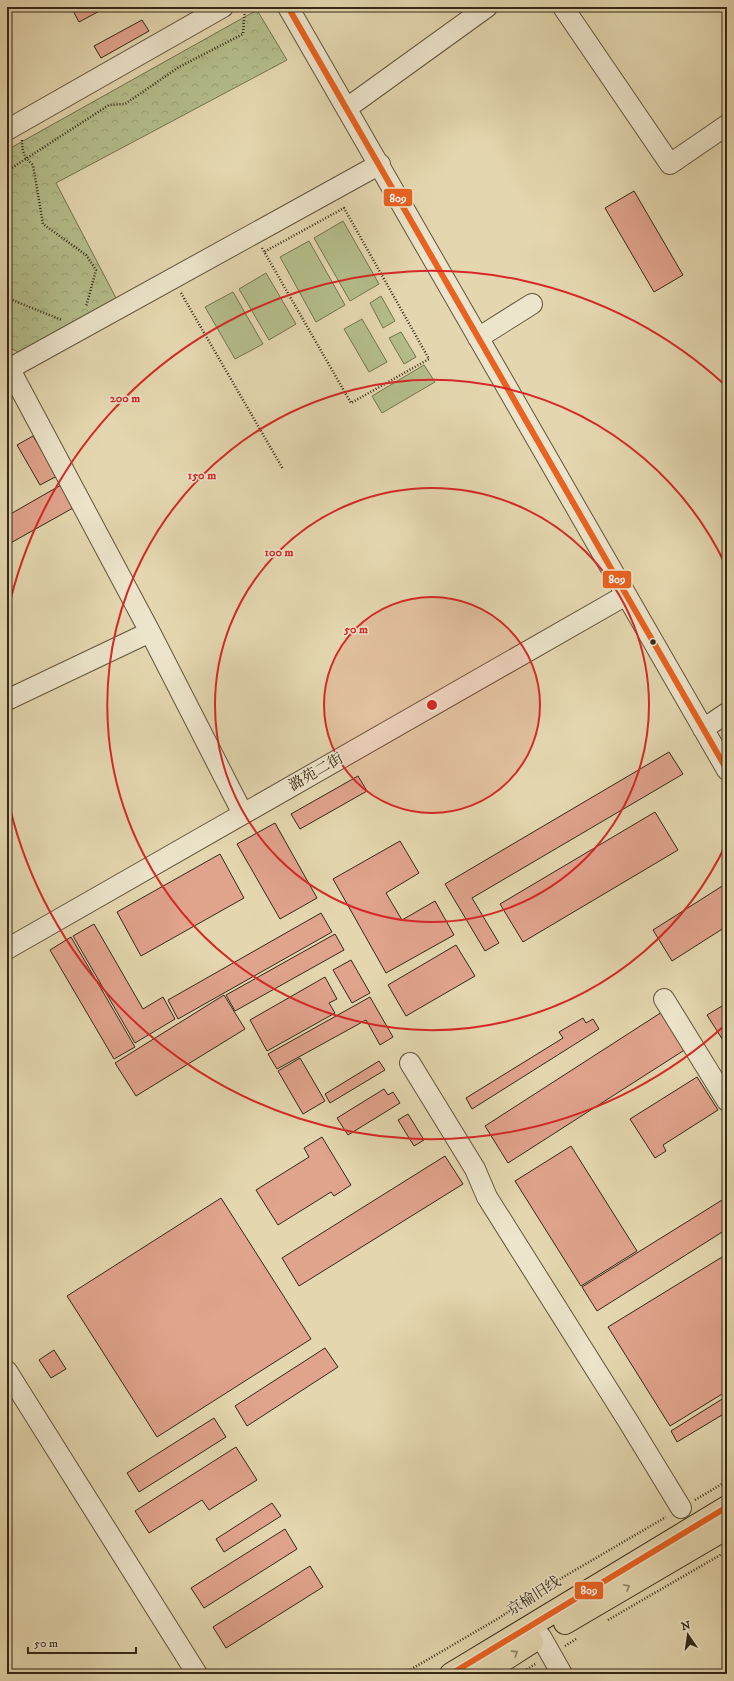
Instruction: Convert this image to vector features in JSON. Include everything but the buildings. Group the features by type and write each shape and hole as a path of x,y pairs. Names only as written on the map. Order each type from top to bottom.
{"main road":[{"name":"京榆旧线","path":"451,1674 727,1508"},
{"path":"482,1674 546,1646 727,1528"}],"street":[{"path":"15,125 223,7"},
{"path":"288,7 380,164 478,338 727,770"},
{"path":"347,108 487,7"},
{"path":"563,7 670,164 727,126"},
{"path":"243,814 150,632 8,367 81,320 173,278 380,164"},
{"path":"478,338 532,304"},
{"name":"潞苑二街","path":"7,949 626,595"},
{"path":"7,700 150,632"},
{"path":"703,729 727,713"},
{"path":"664,999 727,1101"},
{"path":"410,1063 475,1169 488,1197 628,1421 680,1508"},
{"path":"7,1371 198,1674"},
{"path":"546,1646 562,1674"}],"path":[{"path":"7,171 109,105 125,104 179,67 243,34 245,7"},
{"path":"7,298 66,321 81,320 96,270 86,255 44,224 34,165 27,159 22,150 15,125"},
{"path":"253,234 352,403 429,359 344,208 264,252"},
{"path":"173,278 283,469"},
{"name":"京榆旧线","path":"404,1674 499,1618 549,1585 727,1481"},
{"path":"605,1622 727,1552"},
{"path":"519,1674 546,1646 578,1638"}],"green space":[{"path":"257,10 287,60 56,183 116,298 20,353 10,348 7,341 7,150"},
{"path":"343,221 379,284 350,301 314,238"},
{"path":"309,241 345,305 316,322 280,257"},
{"path":"266,273 296,324 269,340 239,289"},
{"path":"233,292 263,344 235,359 205,307"},
{"path":"381,296 395,321 383,328 370,303"},
{"path":"362,319 387,362 369,372 344,329"},
{"path":"401,332 416,357 404,364 389,338"},
{"path":"424,365 435,382 382,413 372,396"}],"transit line":[{"name":"809","path":"288,7 727,770"},
{"name":"809","path":"451,1674 727,1507"}]}
